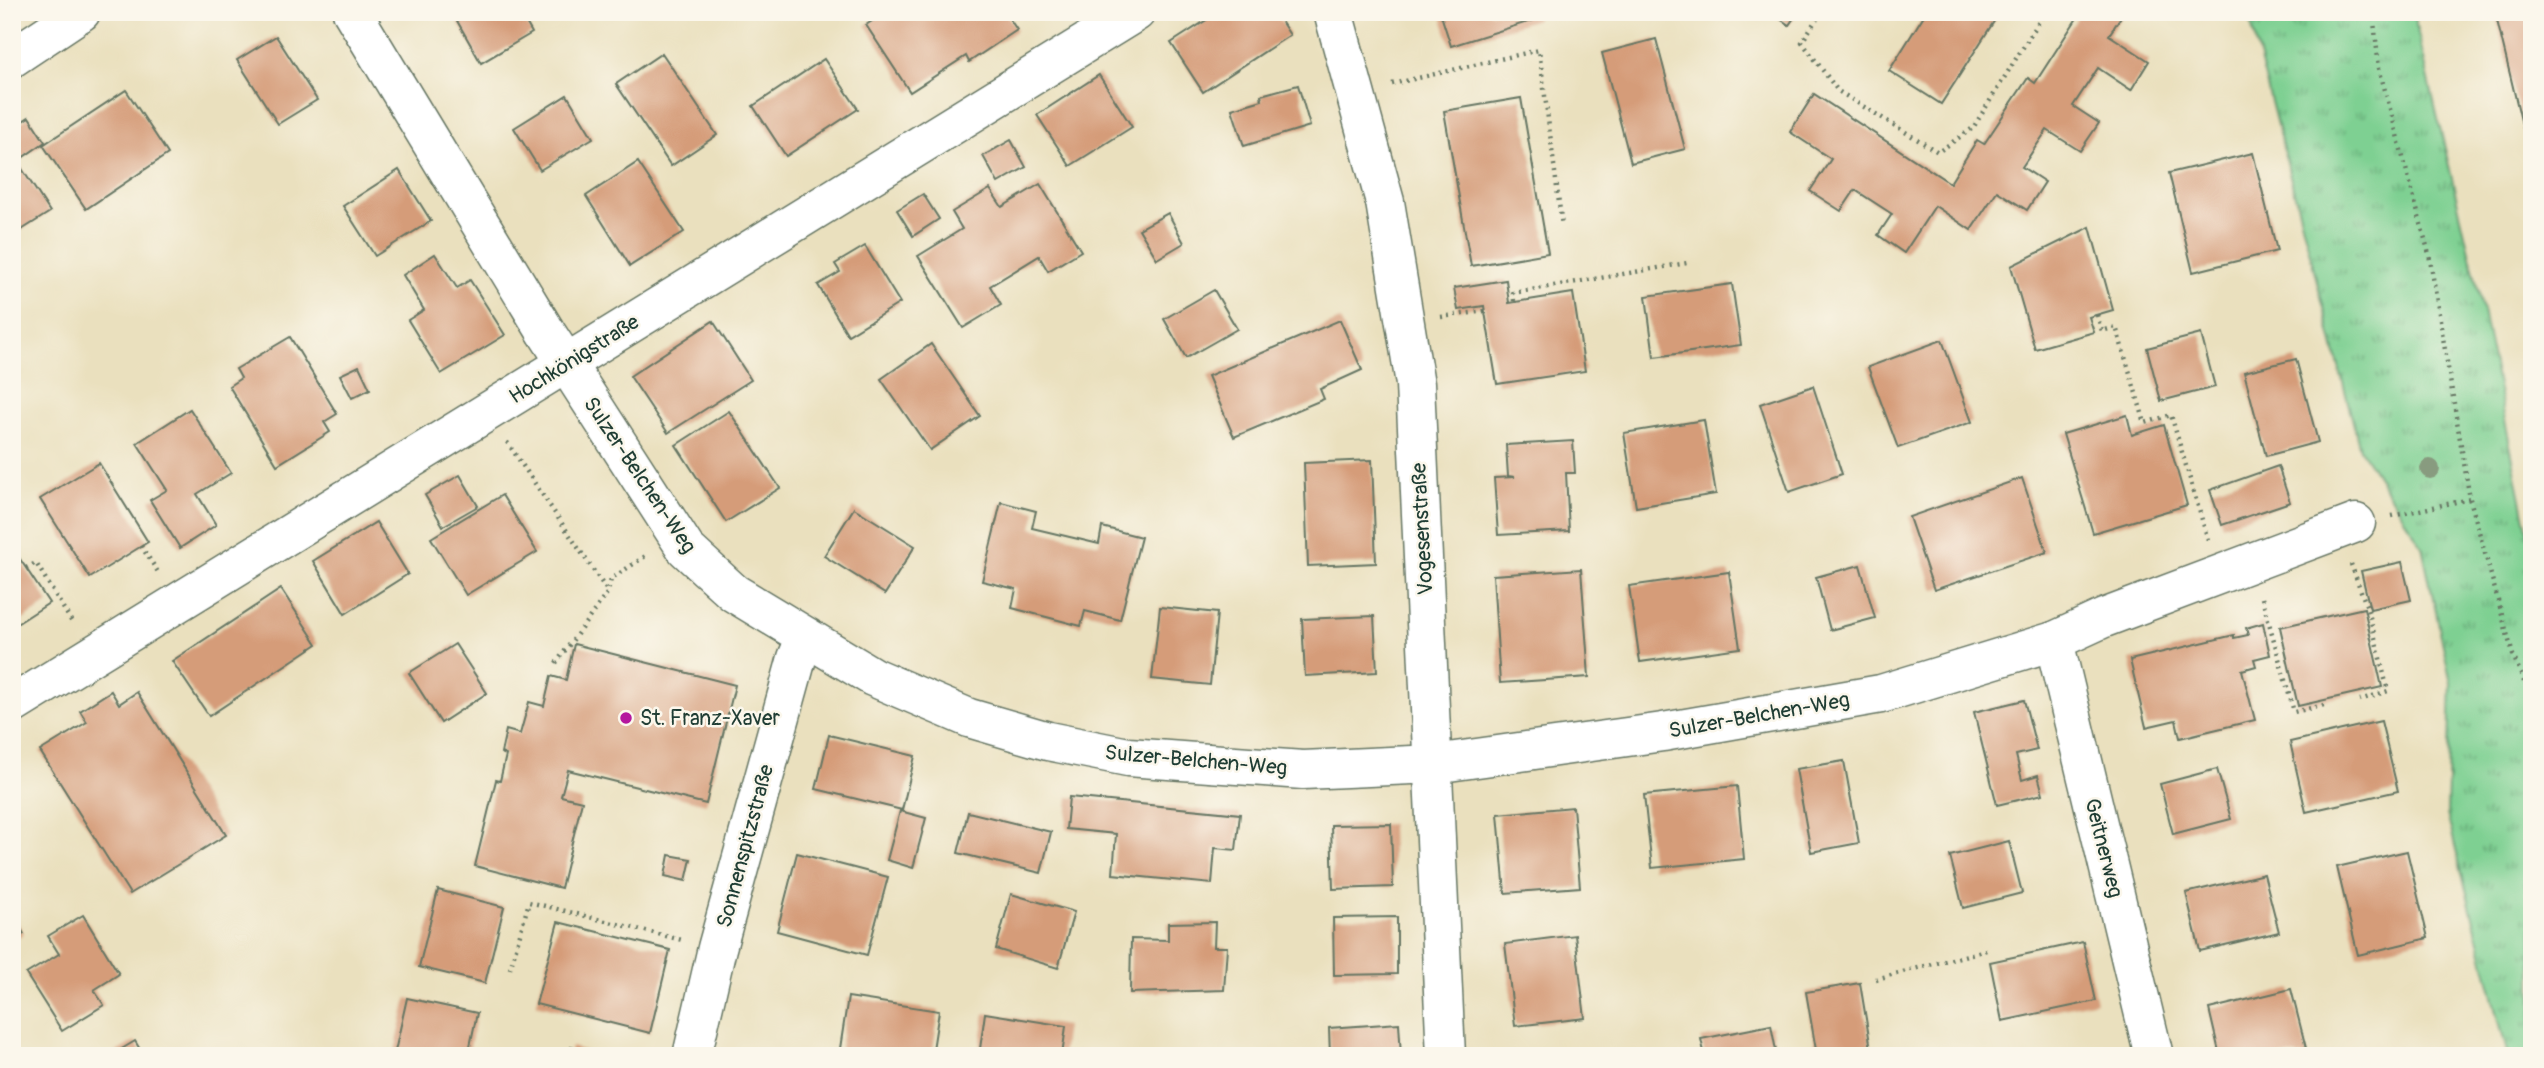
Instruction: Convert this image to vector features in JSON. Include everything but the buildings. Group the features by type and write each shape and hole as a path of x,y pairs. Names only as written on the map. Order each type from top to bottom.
{"street":[{"path":"12,58 81,12"},
{"name":"Sulzer-Belchen-Weg","path":"352,12 566,363 686,550 734,593 805,639 873,677 969,719 1048,741 1101,752 1214,766 1303,770 1434,764 1663,732 1881,694 2054,641 2104,618 2347,527"},
{"name":"Hochkönigstraße","path":"12,705 1136,12"},
{"name":"Vogesenstraße","path":"1333,12 1385,202 1415,384 1446,1056"},
{"name":"Sonnenspitzstraße","path":"692,1056 717,948 797,658 805,639"},
{"name":"Geitnerweg","path":"2054,641 2154,1056"}],"path":[{"path":"1821,12 1802,42 1838,91 1938,152 1973,128 2045,12"},
{"path":"2373,12 2378,68 2428,254 2470,499 2513,655 2532,701"},
{"path":"1357,92 1539,50 1562,226"},
{"path":"1514,301 1513,293 1687,264"},
{"path":"2097,315 2102,331 2116,327 2145,423 2171,415 2186,465 2236,569 2294,712 2325,705"},
{"path":"487,413 608,592"},
{"path":"2176,467 2186,465"},
{"path":"2360,700 2388,691 2347,527 2470,499"},
{"path":"556,663 608,592 611,579 677,536"},
{"path":"141,546 161,575"},
{"path":"26,568 36,563 75,626"},
{"path":"510,969 529,902 717,948"},
{"path":"1876,979 1990,949"}],"green space":[{"path":"2248,12 2413,12 2483,311 2532,554 2532,1056 2508,1056 2447,814 2451,683 2422,546 2360,449"}],"place":[{"name":"St. Franz-Xaver","path":"626,718"}]}
